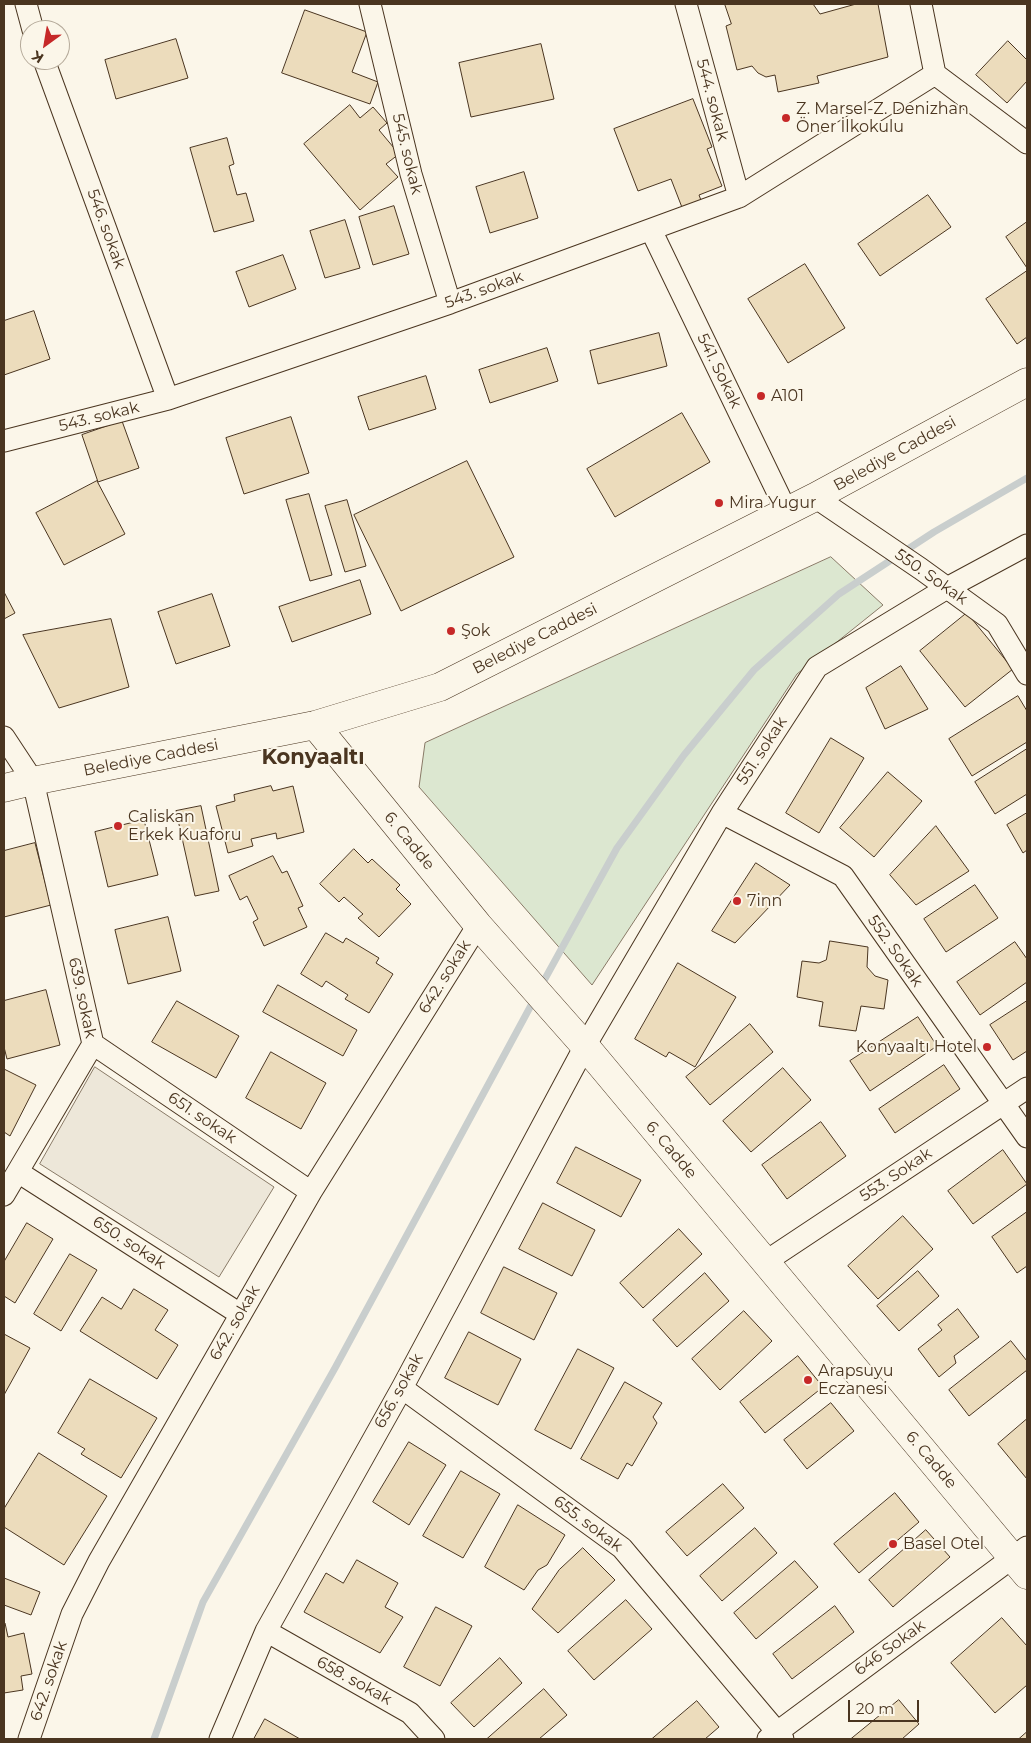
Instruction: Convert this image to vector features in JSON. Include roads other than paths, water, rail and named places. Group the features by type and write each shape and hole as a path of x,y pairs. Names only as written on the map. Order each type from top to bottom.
{"main road":[{"name":"Belediye Caddesi","path":"4,788 315,725 440,687 815,498 1027,382"},
{"name":"6. Cadde","path":"315,725 478,925 585,1046 765,1262 1022,1560"}],"street":[{"path":"26,4 30,20"},
{"name":"545. sokak","path":"370,4 411,174 450,303"},
{"name":"544. sokak","path":"686,4 739,197"},
{"path":"920,4 935,74 1027,143"},
{"name":"546. sokak","path":"48,70 168,399"},
{"name":"543. sokak","path":"4,441 168,399 450,303 739,197 935,74"},
{"name":"541. Sokak","path":"651,230 787,512"},
{"name":"550. Sokak","path":"815,498 921,569 997,624 1027,674"},
{"name":"551. sokak","path":"585,1046 722,813 817,667 947,588 1027,545"},
{"path":"4,737 33,781"},
{"name":"639. sokak","path":"4,1195 94,1044 33,781"},
{"name":"552. Sokak","path":"722,813 843,876 1027,1137"},
{"name":"642. sokak","path":"29,1739 72,1614 99,1561 311,1192 478,925"},
{"name":"651. sokak","path":"94,1044 311,1192"},
{"name":"656. sokak","path":"220,1739 266,1631 402,1388 585,1046"},
{"name":"553. Sokak","path":"765,1262 1027,1088"},
{"name":"650. sokak","path":"18,1172 240,1314"},
{"name":"655. sokak","path":"402,1388 622,1548 776,1737"},
{"name":"646 Sokak","path":"776,1737 1022,1560"},
{"name":"658. sokak","path":"266,1631 410,1713 434,1739"}],"waterway":[{"path":"541,986 617,848 684,755 754,670 839,594 934,532 1027,478"},
{"path":"154,1739 203,1602 335,1368 535,998"}],"place":[{"name":"Z. Marsel-Z. Denizhan Öner İlkokulu","path":"786,118"},
{"name":"A101","path":"761,396"},
{"name":"Mira Yugur","path":"719,503"},
{"name":"Şok","path":"451,631"},
{"name":"Caliskan Erkek Kuaforu","path":"118,826"},
{"name":"7inn","path":"737,901"},
{"name":"Konyaaltı Hotel","path":"987,1047"},
{"name":"Arapsuyu Eczanesi","path":"808,1380"},
{"name":"Basel Otel","path":"893,1544"}],"district":[{"name":"Konyaaltı","path":"313,758"}]}
